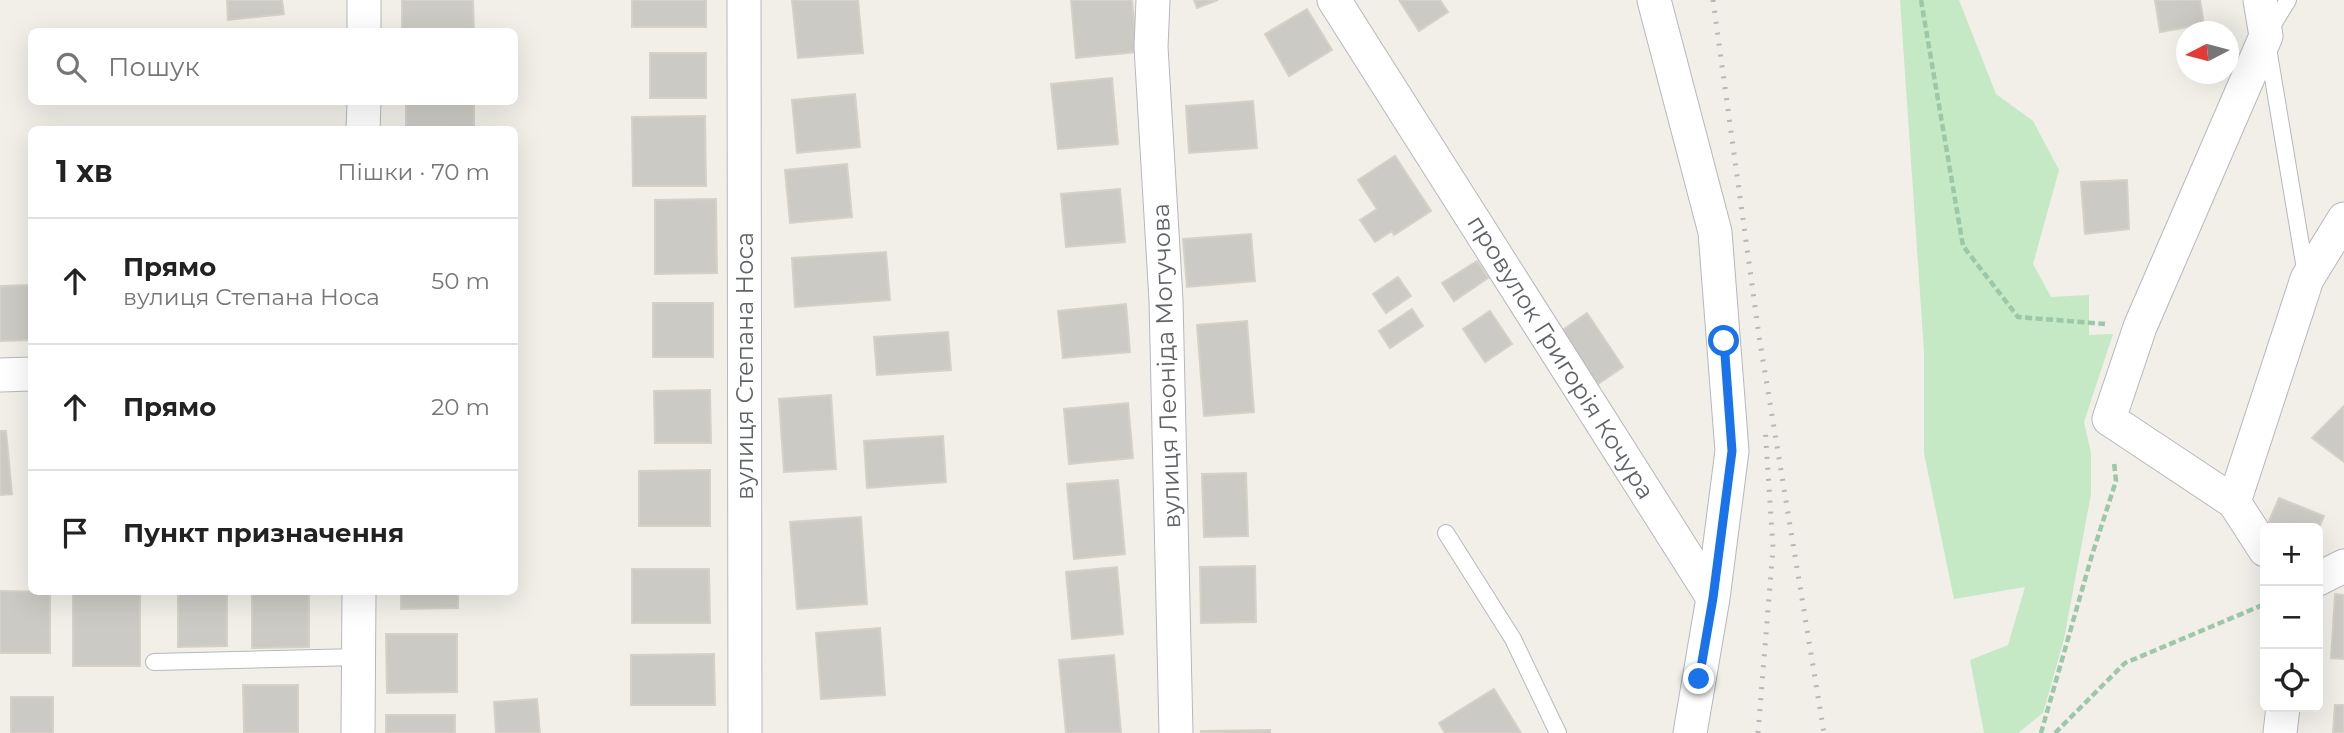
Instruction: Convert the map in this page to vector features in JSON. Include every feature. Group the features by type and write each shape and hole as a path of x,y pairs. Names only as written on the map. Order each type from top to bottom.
{"street":[{"path":"364,0 364,28"},
{"name":"вулиця Степана Носа","path":"744,0 745,733"},
{"name":"вулиця Леоніда Могучова","path":"1153,0 1151,47 1166,300 1176,733"},
{"name":"провулок Григорія Кочура","path":"1334,0 1713,598"},
{"path":"1654,0 1715,232 1732,451 1713,598 1689,733"},
{"path":"2260,0 2266,36 2140,327 2109,419 2234,502 2260,542"},
{"path":"363,105 363,126"},
{"path":"2234,502 2307,279 2344,219"},
{"path":"0,375 28,374"},
{"path":"2323,576 2344,566"},
{"path":"358,733 359,595"},
{"path":"2280,733 2282,712"}],"lane":[{"path":"2288,0 2266,36 2307,279"},
{"path":"1446,533 1513,639 1558,733"},
{"path":"155,662 359,657"}],"path":[{"path":"1921,0 1963,246 2018,317 2140,327"},
{"path":"2041,733 2116,481 2109,419"},
{"path":"2055,733 2125,663 2260,606"}],"green space":[{"path":"1900,0 1959,0 1996,94 2033,121 2059,170 2033,264 2051,297 2089,295 2089,335 2113,334 2084,422 2091,453 2091,494 2064,639 2043,713 2018,733 1984,733 1970,660 2008,645 2025,587 1954,599 1924,453 1924,351"}],"building":[{"path":"227,0 282,0 284,14 228,20"},
{"path":"402,0 473,0 474,28 402,28"},
{"path":"632,0 706,0 706,27 632,27"},
{"path":"792,0 858,0 863,53 798,58"},
{"path":"1071,0 1132,0 1137,52 1076,58"},
{"path":"1194,0 1218,0 1197,8"},
{"path":"1399,0 1440,0 1448,12 1419,31"},
{"path":"2155,0 2200,0 2204,21 2176,21 2176,29 2160,32"},
{"path":"1307,9 1332,50 1289,76 1265,34"},
{"path":"650,53 706,53 706,98 650,98"},
{"path":"1112,78 1118,144 1058,149 1051,84"},
{"path":"855,94 860,147 797,153 792,100"},
{"path":"1253,101 1257,148 1189,153 1186,106"},
{"path":"406,105 474,105 474,126 406,126"},
{"path":"705,116 706,186 633,186 632,117"},
{"path":"1395,156 1431,211 1394,235 1392,231 1375,242 1360,220 1377,209 1358,180"},
{"path":"847,164 852,217 790,223 785,170"},
{"path":"2127,180 2129,229 2085,234 2081,182"},
{"path":"1120,189 1125,242 1066,247 1061,194"},
{"path":"716,199 717,273 655,274 655,200"},
{"path":"1251,234 1255,281 1187,287 1183,239"},
{"path":"886,252 890,300 795,307 792,258"},
{"path":"1477,261 1488,278 1454,301 1442,283"},
{"path":"1398,277 1411,296 1386,313 1373,294"},
{"path":"28,285 28,340 0,341 0,286"},
{"path":"653,303 713,303 713,357 653,357"},
{"path":"1126,304 1130,352 1063,358 1058,311"},
{"path":"1412,309 1423,326 1390,348 1379,331"},
{"path":"1490,311 1512,344 1485,362 1463,329"},
{"path":"1587,313 1623,367 1592,388 1557,334"},
{"path":"1247,321 1254,412 1204,416 1197,325"},
{"path":"948,332 951,370 877,375 874,337"},
{"path":"710,390 711,443 655,443 654,391"},
{"path":"831,395 836,469 784,472 779,399"},
{"path":"1128,403 1133,458 1069,464 1064,409"},
{"path":"2344,406 2344,462 2312,438"},
{"path":"0,431 6,431 12,494 0,495"},
{"path":"943,436 946,482 867,488 864,441"},
{"path":"710,470 710,526 639,526 639,471"},
{"path":"1246,473 1248,536 1204,537 1202,474"},
{"path":"1118,480 1125,554 1074,559 1067,484"},
{"path":"2279,498 2324,516 2321,523 2268,523"},
{"path":"861,517 867,604 797,609 790,522"},
{"path":"1255,566 1256,622 1201,623 1200,567"},
{"path":"1117,567 1123,634 1072,639 1066,572"},
{"path":"632,569 709,569 710,623 632,623"},
{"path":"0,591 50,595 50,653 0,653"},
{"path":"2335,594 2344,595 2344,659 2331,658"},
{"path":"73,595 140,595 140,666 73,666"},
{"path":"178,595 227,595 227,646 178,647"},
{"path":"252,595 309,595 309,647 252,648"},
{"path":"401,595 458,595 458,608 401,609"},
{"path":"880,628 885,695 821,699 816,633"},
{"path":"386,634 457,634 457,692 387,693"},
{"path":"714,654 715,705 631,705 631,655"},
{"path":"1114,655 1121,733 1066,733 1059,660"},
{"path":"243,685 298,685 298,733 244,733"},
{"path":"1494,689 1521,733 1445,733 1439,723"},
{"path":"11,697 53,697 53,733 11,733"},
{"path":"537,699 540,733 496,733 494,702"},
{"path":"2335,705 2344,705 2344,733 2333,733"},
{"path":"386,715 455,715 455,733 386,733"},
{"path":"1270,730 1270,733 1201,733 1201,731"}],"railway":[{"path":"1713,0 1759,336 1824,733"},
{"path":"1758,733 1773,548 1765,426"}],"route":[{"path":"1699,679 1713,598 1732,451 1724,341"}]}
